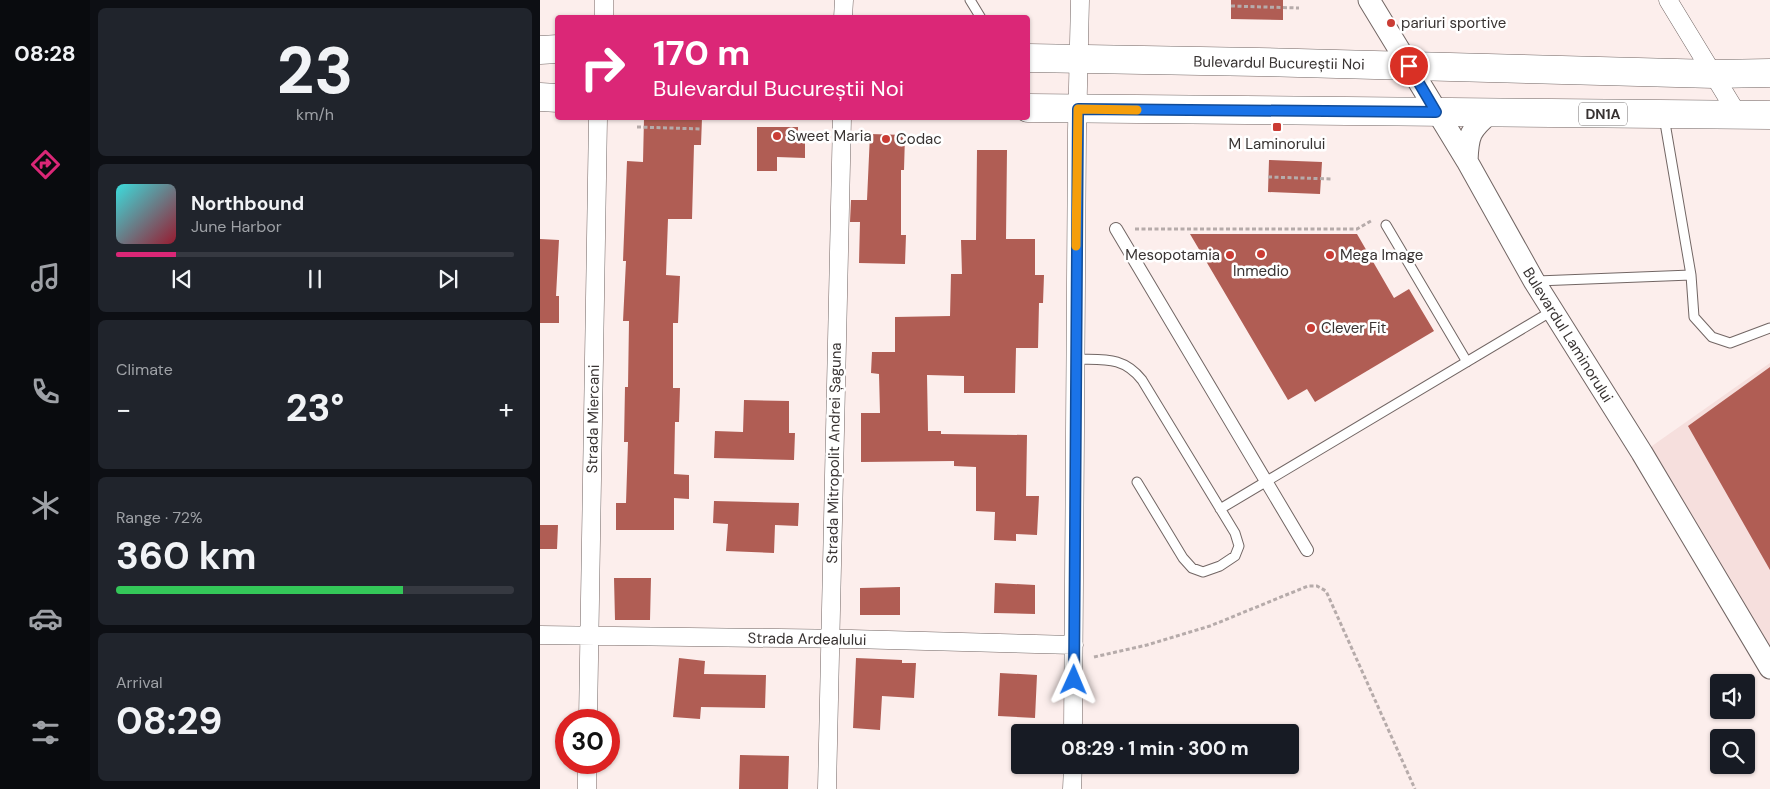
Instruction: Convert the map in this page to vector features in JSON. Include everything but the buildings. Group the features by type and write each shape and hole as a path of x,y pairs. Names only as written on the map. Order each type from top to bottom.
{"main road":[{"path":"540,50 555,49"},
{"name":"Bulevardul Bucureștii Noi","path":"1030,58 1714,74 1770,73"},
{"path":"540,97 555,98"},
{"name":"DN1A","path":"1030,108 1770,115"}],"street":[{"path":"604,0 604,15"},
{"path":"843,15 844,0"},
{"path":"1073,724 1080,0"},
{"name":"Bulevardul Laminorului","path":"1368,0 1467,161 1534,282 1642,453 1770,668"},
{"path":"1668,0 1738,115"},
{"path":"1467,161 1468,141 1476,125 1490,113"},
{"name":"Strada Miercani","path":"588,709 598,120"},
{"name":"Strada Mitropolit Andrei Șaguna","path":"827,789 842,120"},
{"path":"1116,229 1307,550"},
{"name":"Strada Ardealului","path":"540,635 1074,644"},
{"path":"587,774 587,789"},
{"path":"1072,789 1073,774"}],"lane":[{"path":"970,0 979,15"},
{"path":"1664,115 1691,275 1694,317 1712,337 1730,343 1770,328"},
{"path":"1386,225 1466,362"},
{"path":"1534,282 1691,275"},
{"path":"1220,509 1553,311"},
{"path":"1076,359 1113,360 1124,363 1135,371 1235,533 1239,546 1234,556 1220,566 1203,572 1192,568 1183,558 1137,482"}],"path":[{"path":"1231,6 1299,8"},
{"path":"637,127 702,129"},
{"path":"1268,177 1333,179"},
{"path":"1116,229 1357,229 1380,216 1386,225"},
{"path":"1091,658 1147,645 1201,629 1308,586 1317,586 1326,591 1415,789"}],"shaded area":[{"path":"1770,363 1770,654 1642,453"}],"slow traffic":[{"path":"1076,246 1078,109 1137,110"}],"place":[{"name":"pariuri sportive","path":"1391,23"},
{"name":"M Laminorului","path":"1277,127"},
{"name":"Sweet Maria","path":"777,136"},
{"name":"Codac","path":"886,139"},
{"name":"Inmedio","path":"1261,254"},
{"name":"Mesopotamia","path":"1230,255"},
{"name":"Mega Image","path":"1330,255"},
{"name":"Clever Fit","path":"1311,328"}],"route":[{"path":"1074,680 1078,109 1436,112 1409,66"}]}
